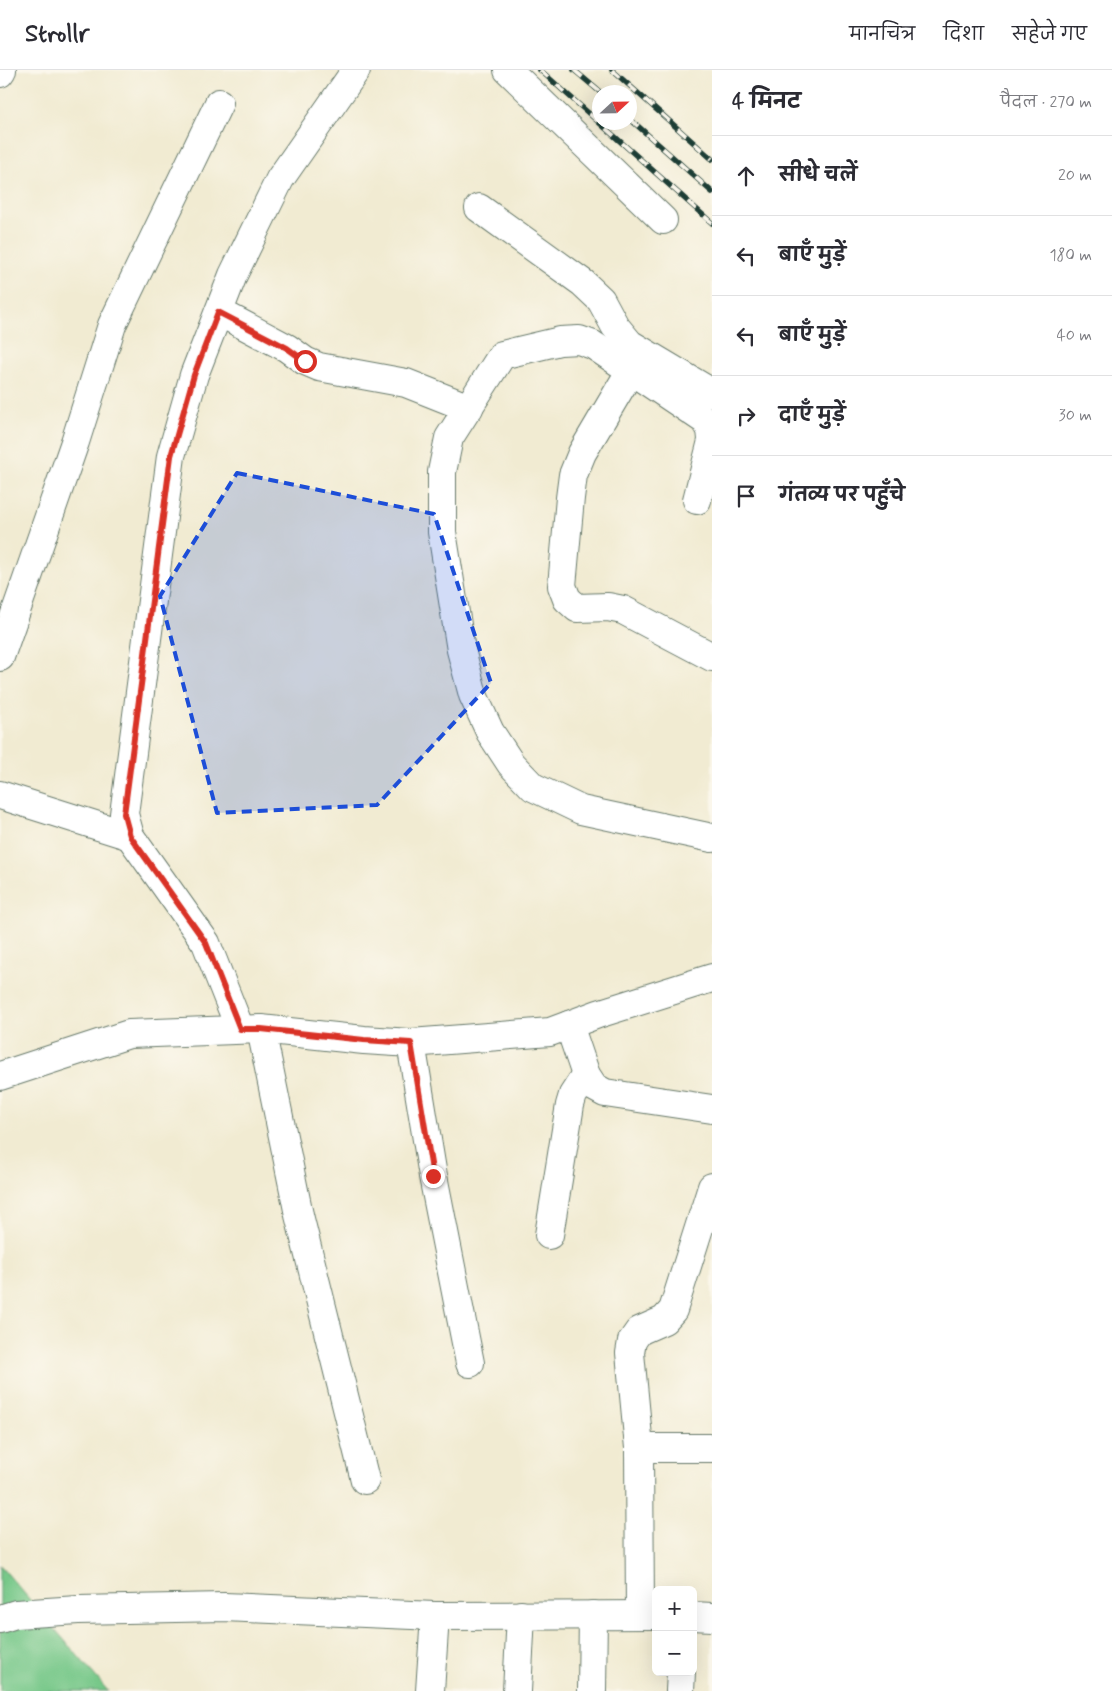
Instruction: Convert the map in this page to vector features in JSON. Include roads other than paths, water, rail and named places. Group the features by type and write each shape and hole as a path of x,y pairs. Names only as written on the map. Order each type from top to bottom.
{"street":[{"path":"356,70 280,179 233,275 194,375 171,456 124,814 130,836 206,943 251,1029 366,1480"},
{"path":"508,70 663,220"},
{"path":"0,657 75,442 112,325 219,103"},
{"path":"479,208 583,283 600,300 614,326 630,344 712,393"},
{"path":"218,312 287,348 305,361 319,366 406,383 468,408"},
{"path":"697,500 712,440 711,430 706,421 594,346 579,340 560,341 502,355 449,438 442,472 442,532 461,650 474,695 490,732 511,764 534,787 581,810 712,838"},
{"path":"631,370 582,453 574,475 570,498 562,586 567,599 577,608 608,606 623,610 712,657"},
{"path":"0,795 130,836"},
{"path":"0,1076 129,1034 251,1029 411,1043 550,1032 598,1014 712,978"},
{"path":"569,1025 586,1075 594,1086 606,1093 712,1109"},
{"path":"411,1043 433,1176 470,1363"},
{"path":"549,1235 570,1105 586,1075"},
{"path":"0,1619 16,1614 78,1610 224,1607 435,1616 648,1615 639,1448 630,1353 632,1342 639,1331 664,1320 673,1310 712,1187"},
{"path":"639,1448 712,1448"},
{"path":"516,1691 521,1615"},
{"path":"592,1691 593,1615"},
{"path":"430,1691 435,1616"},
{"path":"697,1616 712,1617"},
{"path":"680,1691 681,1676"}],"railway":[{"path":"540,70 712,223"},
{"path":"574,70 592,85"},
{"path":"612,70 712,159"},
{"path":"637,125 712,192"}]}
